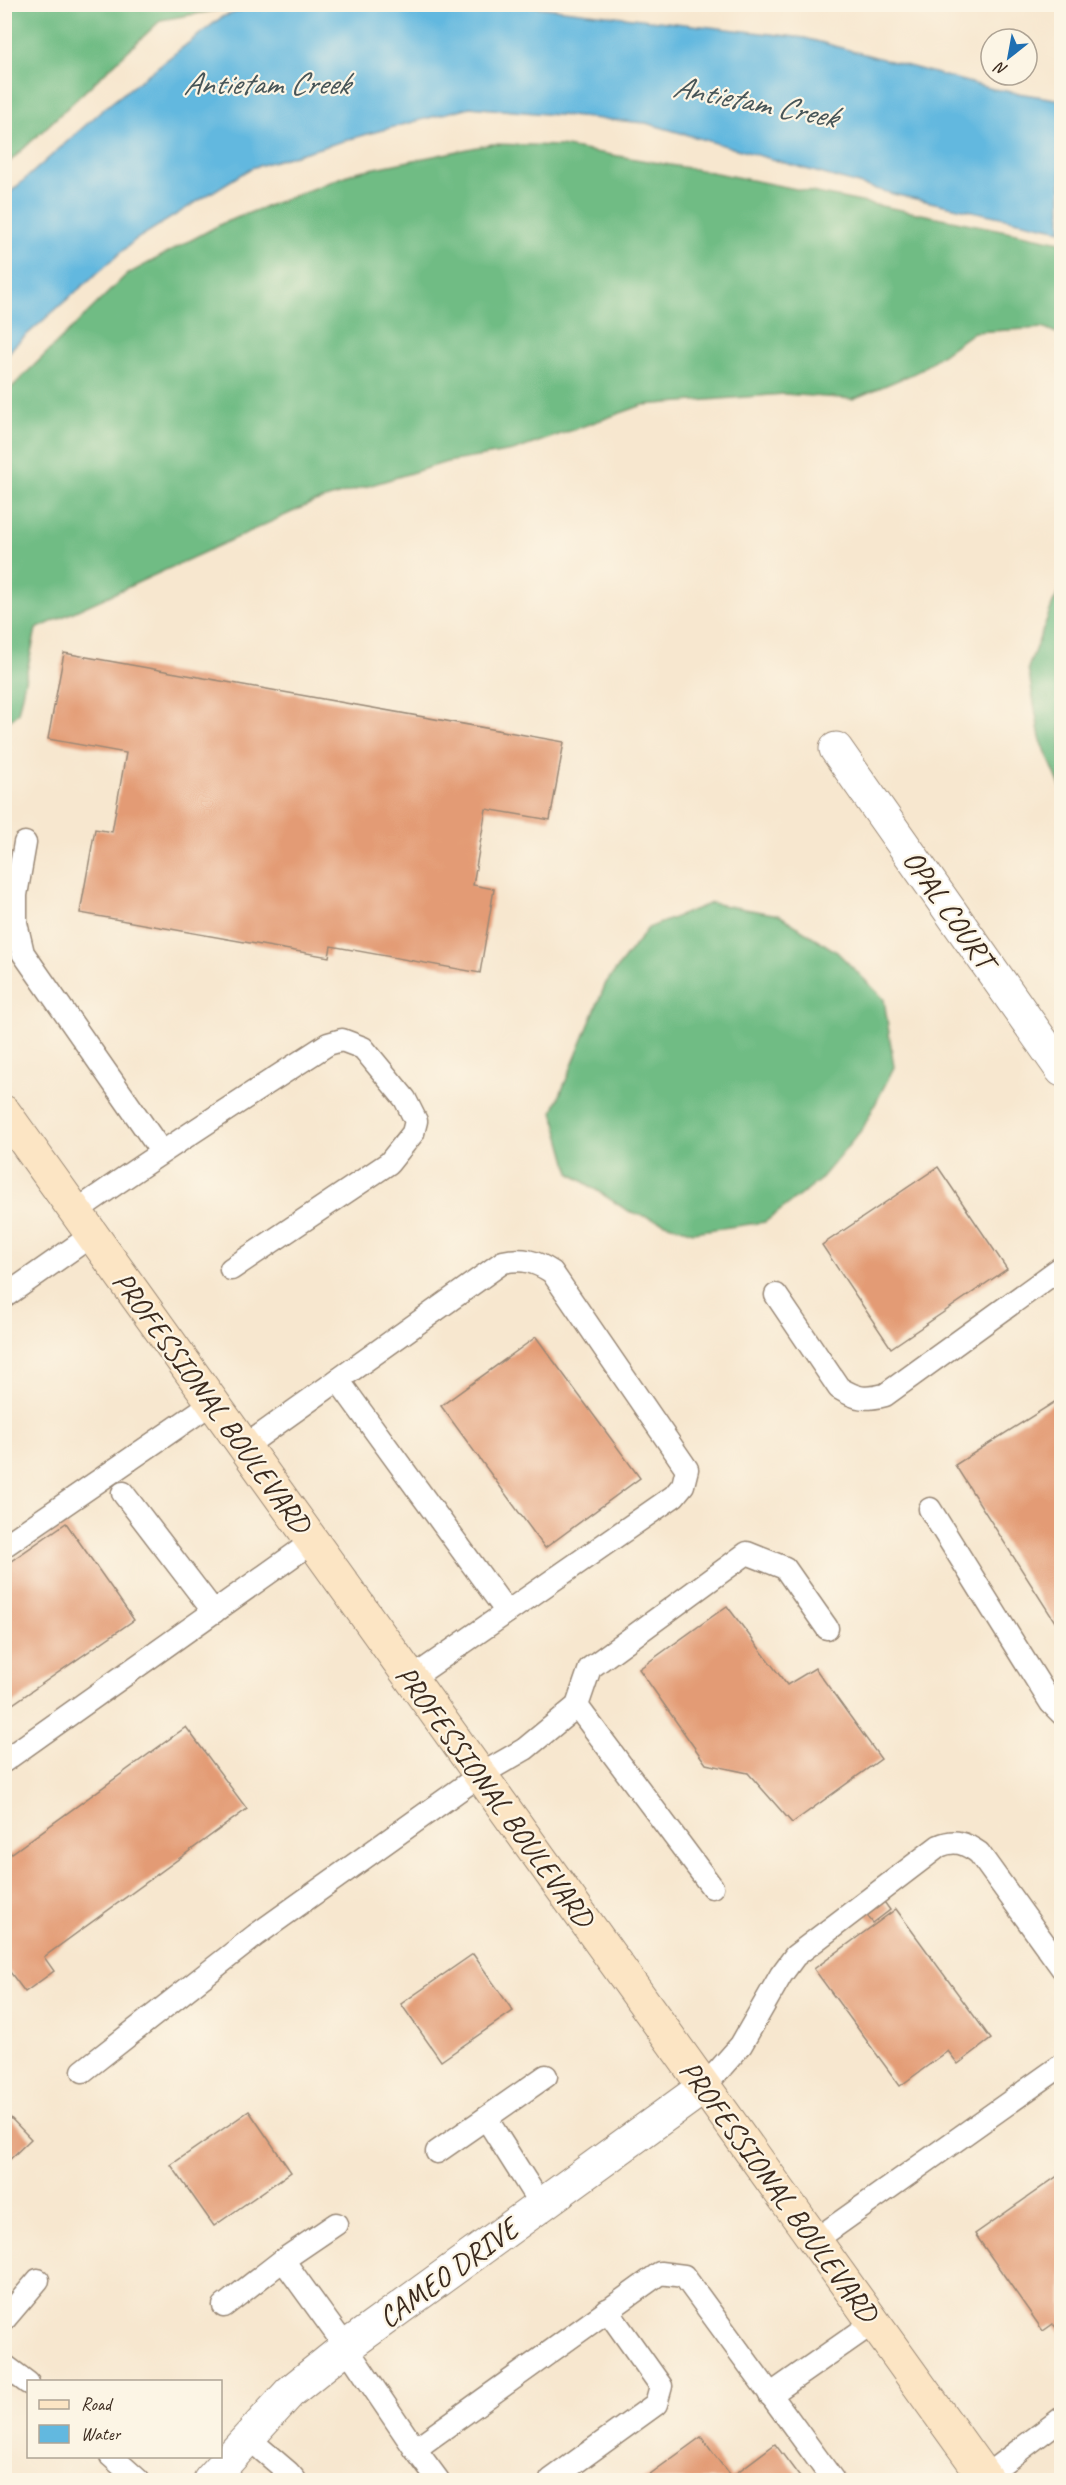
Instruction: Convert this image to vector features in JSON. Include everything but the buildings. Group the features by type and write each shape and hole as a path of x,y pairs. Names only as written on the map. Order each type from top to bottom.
{"street":[{"name":"OPAL COURT","path":"836,749 1062,1070"},
{"name":"PROFESSIONAL BOULEVARD","path":"4,1112 985,2479"},
{"name":"CAMEO DRIVE","path":"210,2481 247,2437 290,2392 346,2347 704,2087"}],"lane":[{"path":"25,843 16,895 16,923 23,953 161,1151"},
{"path":"4,1297 161,1151 208,1124 328,1044 342,1040 363,1048 405,1099 416,1121 413,1133 389,1163 231,1269"},
{"path":"244,1447 503,1262 519,1259 537,1262 552,1272 687,1469 683,1485 674,1496 411,1679"},
{"path":"776,1295 839,1388 852,1396 869,1399 885,1395 1062,1267"},
{"path":"338,1380 507,1612"},
{"path":"4,1546 212,1403"},
{"path":"123,1493 214,1612"},
{"path":"930,1509 1051,1703 1062,1714"},
{"path":"4,1761 312,1542"},
{"path":"83,2071 256,1935 480,1775 525,1749 577,1706 590,1668 747,1553 785,1568 827,1629"},
{"path":"577,1706 712,1887"},
{"path":"704,2087 741,2045 781,1975 795,1956 939,1846 950,1842 966,1844 979,1853 1062,1968"},
{"path":"814,2241 1062,2065"},
{"path":"437,2151 546,2076"},
{"path":"486,2118 541,2205"},
{"path":"224,2306 283,2260 336,2224"},
{"path":"283,2260 438,2481"},
{"path":"415,2449 660,2273 684,2276 833,2481"},
{"path":"4,2320 38,2280"},
{"path":"551,2481 656,2404 661,2386 607,2310"},
{"path":"770,2395 873,2323"},
{"path":"4,2365 27,2382"},
{"path":"985,2479 1062,2418"},
{"path":"247,2437 288,2472 295,2481"},
{"path":"112,2458 138,2481"}],"green space":[{"path":"5,4 246,5 161,20 5,166"},
{"path":"492,144 560,146 711,172 1061,242 1061,335 1045,328 974,332 917,372 853,399 784,394 643,405 513,451 447,462 312,503 36,629 18,713 5,724 5,394 126,275 223,223 356,172"},
{"path":"1061,588 1061,788 1040,738 1028,668"},
{"path":"711,903 779,915 837,952 884,999 894,1067 863,1128 820,1180 765,1222 693,1232 628,1211 570,1173 553,1112 606,983 648,928"}],"water":[{"name":"Antietam Creek","path":"257,5 520,5 805,38 979,87 1061,100 1061,230 893,194 646,123 470,107 251,168 135,240 14,346 5,358 5,197 106,107 222,17"}]}
